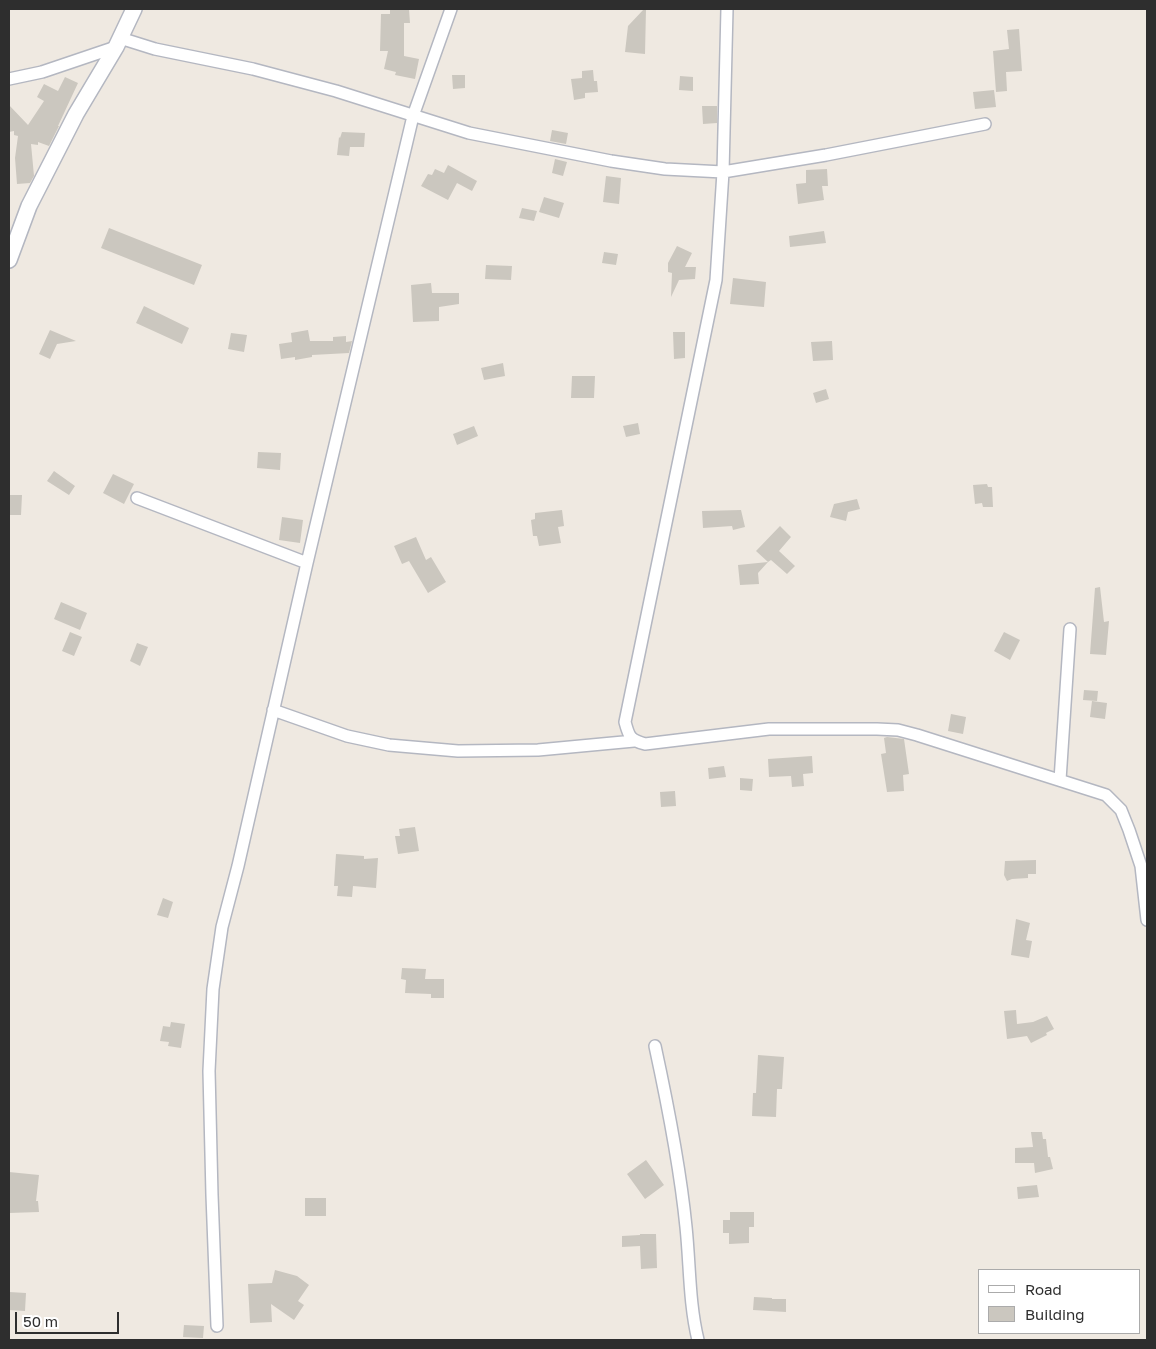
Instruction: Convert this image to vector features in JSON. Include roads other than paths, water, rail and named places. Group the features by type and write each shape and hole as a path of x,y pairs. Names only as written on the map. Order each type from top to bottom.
{"street":[{"path":"9,260 29,206 76,114 118,43 134,9"},
{"path":"218,1326 209,1080 213,990 222,927 238,866 307,563 413,116 451,9"},
{"path":"634,741 628,734 625,722 716,280 723,172 727,9"},
{"path":"9,79 42,72 118,43 253,69 336,91 469,133 611,161 665,169 723,172 826,155 985,124"},
{"path":"137,498 307,563"},
{"path":"1060,780 1070,629"},
{"path":"273,710 347,736 389,745 458,751 538,750 634,741 645,744 769,729 898,730 1106,795 1121,810 1141,866 1147,920"},
{"path":"655,1046 678,1172 686,1227 692,1307 698,1340"}]}
